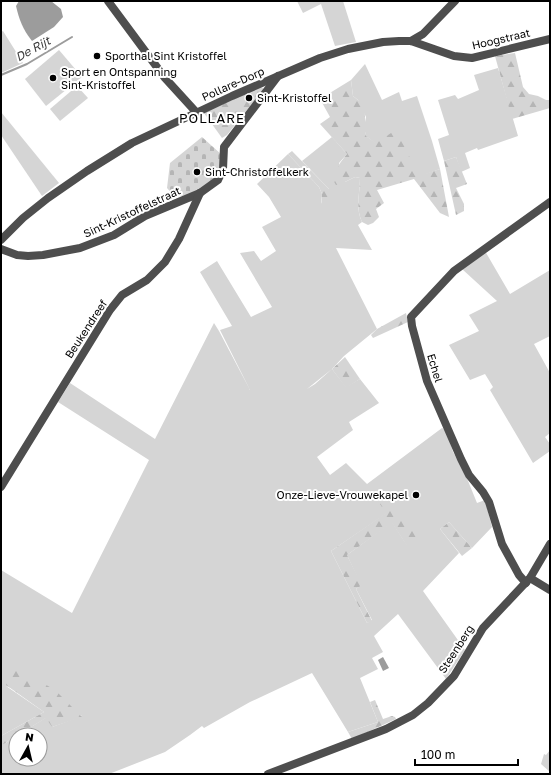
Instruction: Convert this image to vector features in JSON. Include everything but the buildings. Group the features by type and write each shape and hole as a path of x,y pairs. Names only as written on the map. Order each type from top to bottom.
{"street":[{"path":"108,1 165,78 196,112"},
{"path":"411,41 423,34 455,1"},
{"name":"Hoogstraat","path":"411,41 454,56 472,58 550,39"},
{"name":"Pollare-Dorp","path":"1,240 23,218 59,190 94,166 132,143 196,112 320,58 348,49 383,42 411,41"},
{"name":"Sint-Kristoffelstraat","path":"1,249 17,255 28,256 43,255 80,248 114,235 145,216 200,193 218,180 223,169 224,147 279,75"},
{"name":"Beukendreef","path":"1,487 110,310 122,295 147,280 165,262 179,239 200,193"},
{"name":"Echel","path":"528,581 516,570 502,544 489,502 469,475 427,381 412,326 411,317 454,270 550,202"},
{"name":"Steenberg","path":"268,774 386,728 413,715 428,703 454,676 483,628 528,581 550,544"},
{"path":"528,581 550,590"}],"green space":[{"path":"297,1 343,1 356,42 335,46 321,4 303,13"},
{"path":"3,31 23,63 1,73 1,32"},
{"name":"Sport en Ontspanning Sint-Kristoffel","path":"59,50 82,77 46,106 25,79"},
{"path":"515,53 523,87 529,94 550,100 550,108 512,119 495,56"},
{"path":"365,64 382,100 399,92 402,101 417,96 440,169 418,177 366,136 364,127 366,117 358,100 353,96 351,80"},
{"path":"498,68 518,136 465,153 470,168 461,172 456,157 444,161 438,139 449,135 438,100 455,95 458,99 479,90 474,75"},
{"path":"351,80 353,96 364,105 366,136 376,143 397,129 418,176 440,169 449,217 440,213 414,179 377,190 384,203 376,209 379,217 373,223 368,225 362,222 358,206 360,178 355,177 336,185 333,180 334,176 338,166 347,154 320,124 330,117 320,99"},
{"path":"77,86 88,98 60,121 50,109"},
{"path":"260,87 263,88 263,90 227,135 222,138 204,113"},
{"path":"1,112 59,183 42,196 1,135"},
{"path":"202,137 222,155 218,177 192,193 174,196 167,188 170,163"},
{"path":"332,137 347,154 339,163 345,182 355,177 360,178 358,206 362,222 358,225 372,250 336,248 377,329 344,356 332,369 346,387 360,379 379,403 349,422 353,430 317,457 330,475 346,463 367,484 442,428 446,430 453,452 464,471 477,503 485,500 492,527 472,548 449,522 440,529 459,553 423,591 465,650 446,679 398,614 374,636 383,652 372,658 378,669 360,678 378,722 348,732 312,673 250,702 204,728 202,726 165,752 109,774 1,774 1,746 8,741 8,767 48,767 48,727 31,727 47,717 52,727 82,716 6,686 44,712 17,727 8,727 8,732 1,736 1,570 72,613 149,460 58,402 70,383 155,439 214,323 250,390 220,330 232,326 200,272 217,261 251,317 272,307 240,253 254,251 261,261 276,251 262,227 281,217 269,197 257,184 288,154 319,187 322,194 321,204 329,189 302,161","holes":["332,369 315,384 307,389","387,513 408,547 392,522 347,555 361,585 356,589 372,620 367,623 331,551"]},
{"path":"292,151 329,189 332,198 326,210 321,209 322,194 319,187 288,154"},
{"path":"456,157 467,184 456,188 464,204 464,211 456,215 444,161"},
{"path":"485,251 510,294 550,270 550,336 534,344 550,373 550,433 545,437 550,444 550,451 533,463 490,390 493,387 485,374 470,380 449,345 479,331 469,315 497,301 462,269"},
{"path":"406,313 408,322 373,338 371,335 377,329"},
{"path":"345,357 360,379 346,388 332,369"},
{"path":"389,498 419,539 408,547 392,523 347,555 362,585 356,589 372,621 367,623 331,551 386,513 380,504"},
{"path":"449,522 472,548 462,556 440,529"},
{"path":"15,667 55,690 82,717 52,727 46,718 31,727 17,727 44,712 6,685"},
{"path":"375,700 383,719 392,716 396,719 352,739 348,732 378,722 370,702"},
{"path":"8,732 8,741 1,746 1,736"},
{"path":"550,750 550,772 541,764 544,754 546,755"}],"shaded area":[{"path":"19,1 51,1 61,9 63,17 54,27 32,41 24,29 18,15 16,6"},
{"path":"383,657 389,668 383,671 378,660"}],"waterway":[{"name":"De Rijt","path":"1,75 27,64 72,37"}],"place":[{"name":"Sporthal Sint Kristoffel","path":"97,56"},
{"name":"Sport en Ontspanning Sint-Kristoffel","path":"53,78"},
{"name":"Sint-Kristoffel","path":"249,98"},
{"name":"Sint-Christoffelkerk","path":"197,172"},
{"name":"Onze-Lieve-Vrouwekapel","path":"416,495"}],"district":[{"name":"POLLARE","path":"212,118"}]}
